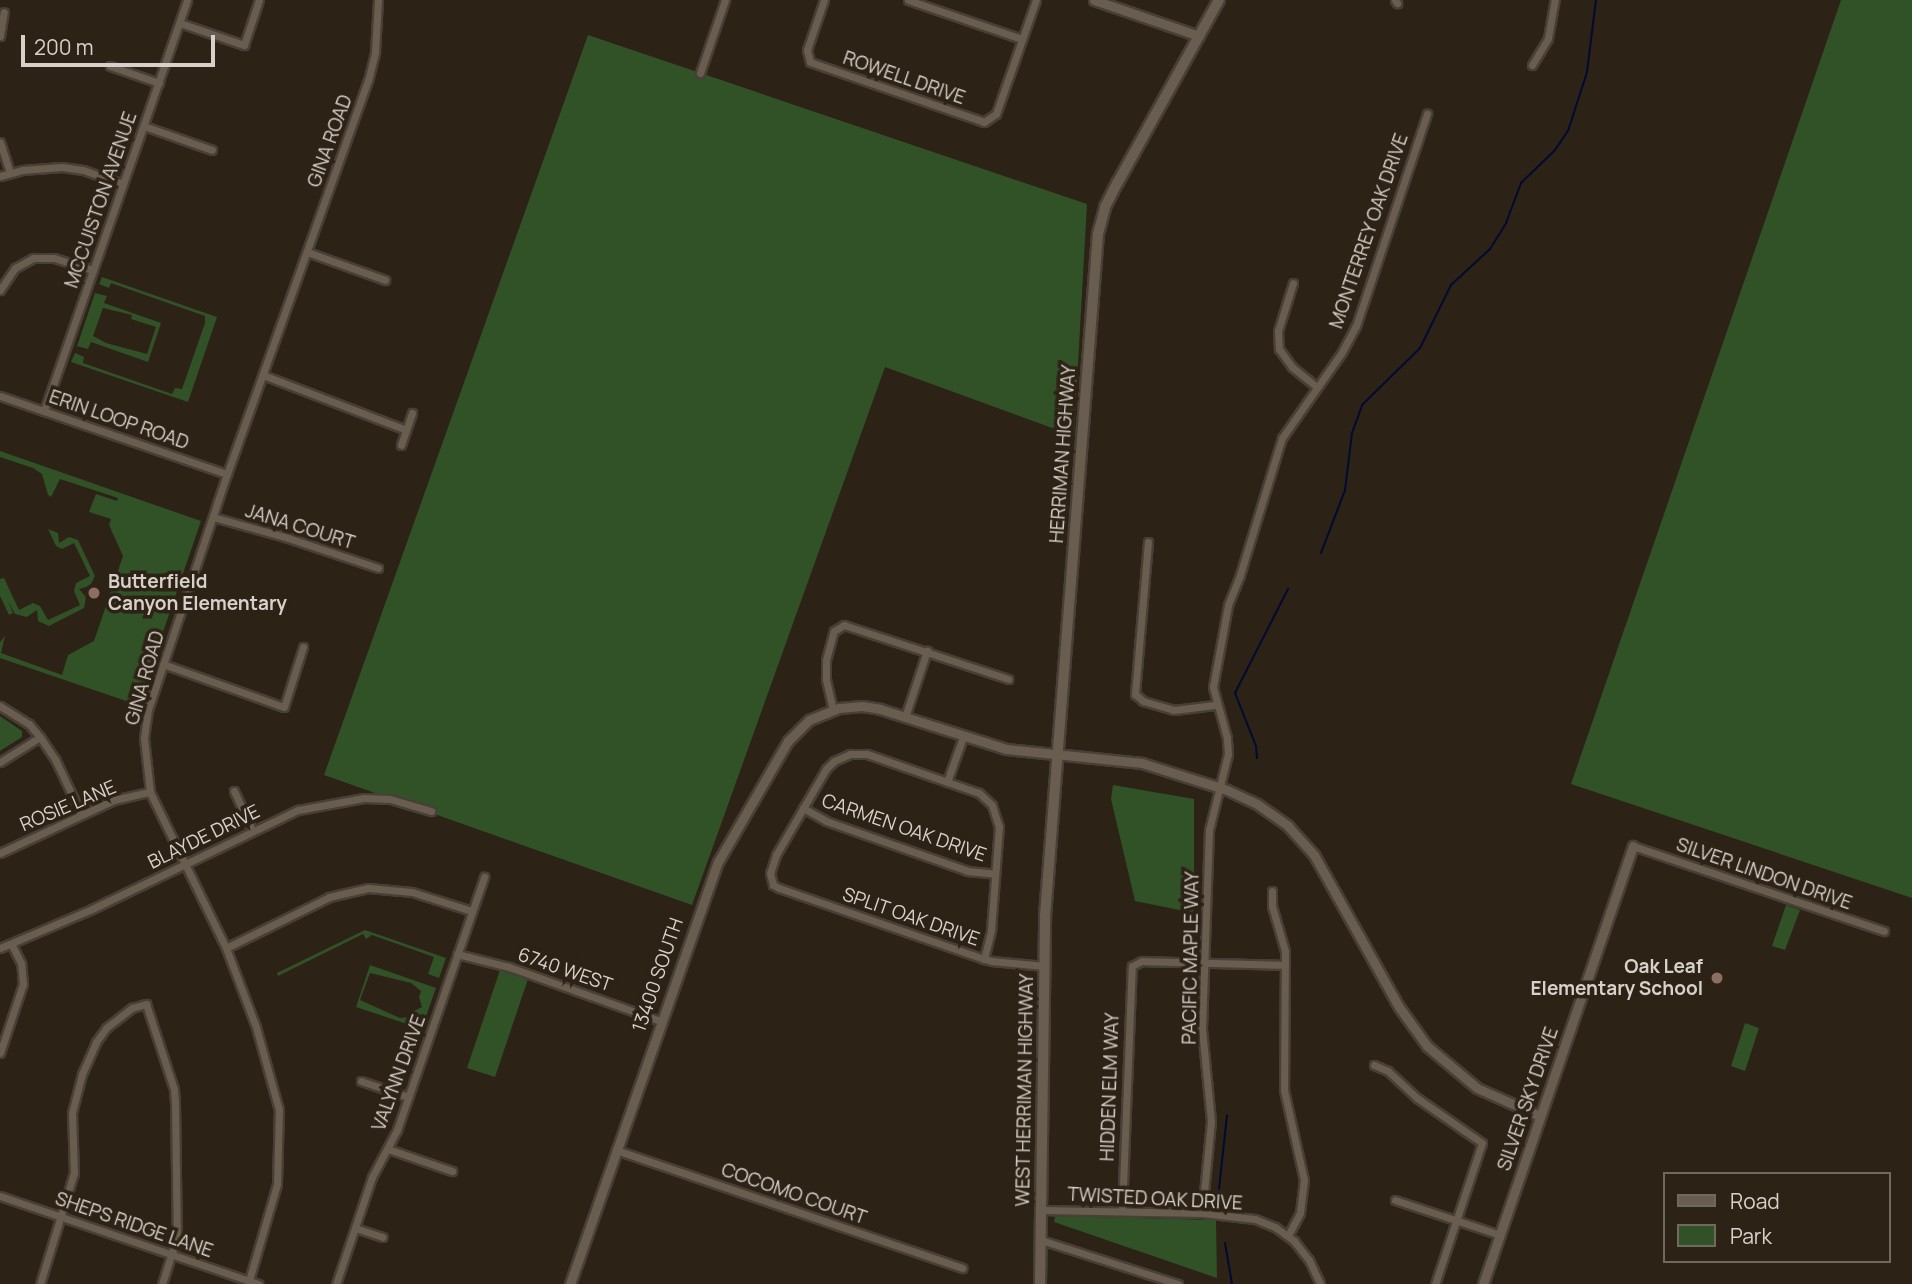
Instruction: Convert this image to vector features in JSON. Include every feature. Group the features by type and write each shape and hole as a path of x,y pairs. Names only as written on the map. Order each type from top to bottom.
{"main road":[{"name":"HERRIMAN HIGHWAY","path":"1044,940 1100,220 1118,181 1219,0"},
{"name":"WEST HERRIMAN HIGHWAY","path":"1041,1240 1044,940"},
{"path":"1040,1284 1041,1240"}],"street":[{"name":"MCCUISTON AVENUE","path":"44,411 187,0"},
{"path":"180,23 244,45 259,0"},
{"name":"GINA ROAD","path":"248,1282 277,1184 279,1110 256,1027 226,948 150,792 144,738 148,710 227,474 368,82 375,52 378,0"},
{"path":"700,73 725,0"},
{"name":"ROWELL DRIVE","path":"824,0 807,50 808,60 980,121 990,120 996,114 1022,39"},
{"path":"908,0 1022,39 1035,0"},
{"path":"1094,0 1199,36"},
{"path":"1532,65 1548,38 1555,0"},
{"path":"0,36 4,12"},
{"path":"110,66 159,83"},
{"name":"MONTERREY OAK DRIVE","path":"1218,788 1226,765 1228,743 1216,705 1213,680 1228,605 1240,575 1282,438 1342,352 1356,326 1427,114"},
{"path":"144,126 212,150"},
{"path":"0,142 10,172"},
{"path":"0,176 10,172 72,168 123,184"},
{"path":"307,253 385,280"},
{"path":"0,290 15,268 33,258 54,258 93,270"},
{"path":"1293,283 1278,331 1279,349 1292,367 1317,387"},
{"path":"263,375 314,392 406,430"},
{"name":"ERIN LOOP ROAD","path":"0,396 227,474"},
{"path":"401,445 412,413"},
{"name":"JANA COURT","path":"213,517 378,568"},
{"path":"1148,542 1135,694 1141,700 1174,710 1216,705"},
{"path":"1008,679 851,625 841,626 833,634 826,660 825,679 833,710 868,707 1006,749 1142,763 1218,788 1266,810 1288,826 1309,848 1404,1017 1435,1055 1477,1088 1540,1116"},
{"path":"163,664 284,706 303,647"},
{"path":"905,717 927,652"},
{"path":"0,706 29,724 40,737 55,759 81,814"},
{"name":"13400 SOUTH","path":"570,1284 705,895 728,842 793,735 809,720 833,710"},
{"path":"0,762 40,737"},
{"path":"947,782 963,737"},
{"path":"803,808 830,764 850,754 867,754 979,793 995,810 999,827 990,937 984,959"},
{"name":"PACIFIC MAPLE WAY","path":"1202,1213 1211,1121 1202,1029 1209,830 1218,788"},
{"path":"234,791 252,830"},
{"name":"ROSIE LANE","path":"0,853 114,800 150,792"},
{"name":"BLAYDE DRIVE","path":"0,948 12,945 298,810 364,798 390,799 431,811"},
{"name":"CARMEN OAK DRIVE","path":"803,808 826,821 968,871 995,874"},
{"name":"SPLIT OAK DRIVE","path":"803,808 773,861 771,882 779,888 984,959 1009,965 1044,966"},
{"name":"SILVER SKY DRIVE","path":"1483,1284 1633,846"},
{"name":"SILVER LINDON DRIVE","path":"1633,846 1884,931"},
{"name":"VALYNN DRIVE","path":"336,1284 372,1177 388,1149 408,1097 484,877"},
{"path":"226,948 329,898 368,888 412,892 472,911"},
{"path":"1272,891 1272,906 1284,945 1282,1078 1305,1187 1300,1213 1288,1236"},
{"path":"0,1053 23,984 21,963 12,945"},
{"name":"6740 WEST","path":"457,954 509,967 661,1021"},
{"name":"HIDDEN ELM WAY","path":"1122,1211 1130,971 1133,964 1142,961 1204,963"},
{"path":"1204,963 1285,965"},
{"path":"40,1284 63,1217 74,1173 72,1113 82,1074 96,1042 106,1028 132,1008 145,1004 174,1089 177,1237 162,1284"},
{"path":"1374,1065 1388,1071 1417,1098 1482,1143 1435,1284"},
{"path":"361,1081 408,1097"},
{"path":"388,1149 452,1171"},
{"name":"COCOMO COURT","path":"617,1150 962,1268"},
{"name":"SHEPS RIDGE LANE","path":"0,1196 258,1284"},
{"path":"1395,1200 1500,1235"},
{"name":"TWISTED OAK DRIVE","path":"1041,1210 1202,1213 1255,1219 1288,1236 1309,1260 1320,1284"},
{"path":"355,1227 383,1237"},
{"path":"1041,1240 1178,1284"}],"green space":[{"path":"1841,0 1912,0 1912,898 1571,784"},
{"path":"588,35 1087,204 1074,436 885,367 692,905 324,775"},
{"path":"102,277 217,317 188,402 71,362 75,353 84,357 83,363 172,394 175,388 182,389 205,323 205,316 111,283 109,288 99,284"},
{"path":"95,293 107,296 104,303 161,323 148,362 91,342 88,349 77,346","holes":["103,308 132,315 131,319 156,327 147,354 106,343 93,336"]},
{"path":"0,451 201,521 138,705 0,658 0,642 5,636 1,653 62,675 68,655 94,641 123,556 109,525 111,519 89,512 96,494 117,501 118,498 60,479 51,497 42,474 33,468 0,457"},
{"path":"48,529 58,533 59,543 69,537 78,540 95,576 90,586 79,589 86,597 84,608 49,626 38,621 37,610 27,617 15,614 8,601 13,613 9,615 0,596 0,579 4,578 19,610 33,603 40,606 48,620 80,605 74,591 76,583 90,576 74,543 62,549 56,546"},
{"path":"0,716 22,731 22,737 0,751"},
{"path":"1113,785 1194,799 1194,913 1135,901 1111,799"},
{"path":"1786,905 1800,910 1785,950 1772,946"},
{"path":"365,930 446,958 439,978 428,974 434,957 372,935 366,939 363,934 278,976 277,973"},
{"path":"370,965 436,988 419,1036 411,1033 413,1026 356,1007","holes":["370,973 411,983 421,991 419,997 422,1007 414,1011 412,1017 400,1018 360,1000"]},
{"path":"500,970 528,979 495,1077 467,1068"},
{"path":"1745,1023 1759,1028 1745,1071 1731,1066"},
{"path":"1055,1216 1216,1220 1217,1278 1054,1222"}],"waterway":[{"path":"1321,553 1345,490 1352,433 1362,405 1420,348 1451,285 1490,249 1506,223 1521,183 1555,150 1568,131 1587,72 1596,0"},
{"path":"1257,758 1256,746 1235,693 1288,589"},
{"path":"1219,1189 1227,1115"},
{"path":"1225,1243 1232,1284"}],"place":[{"name":"Butterfield Canyon Elementary","path":"94,593"},
{"name":"Oak Leaf Elementary School","path":"1717,978"}]}
